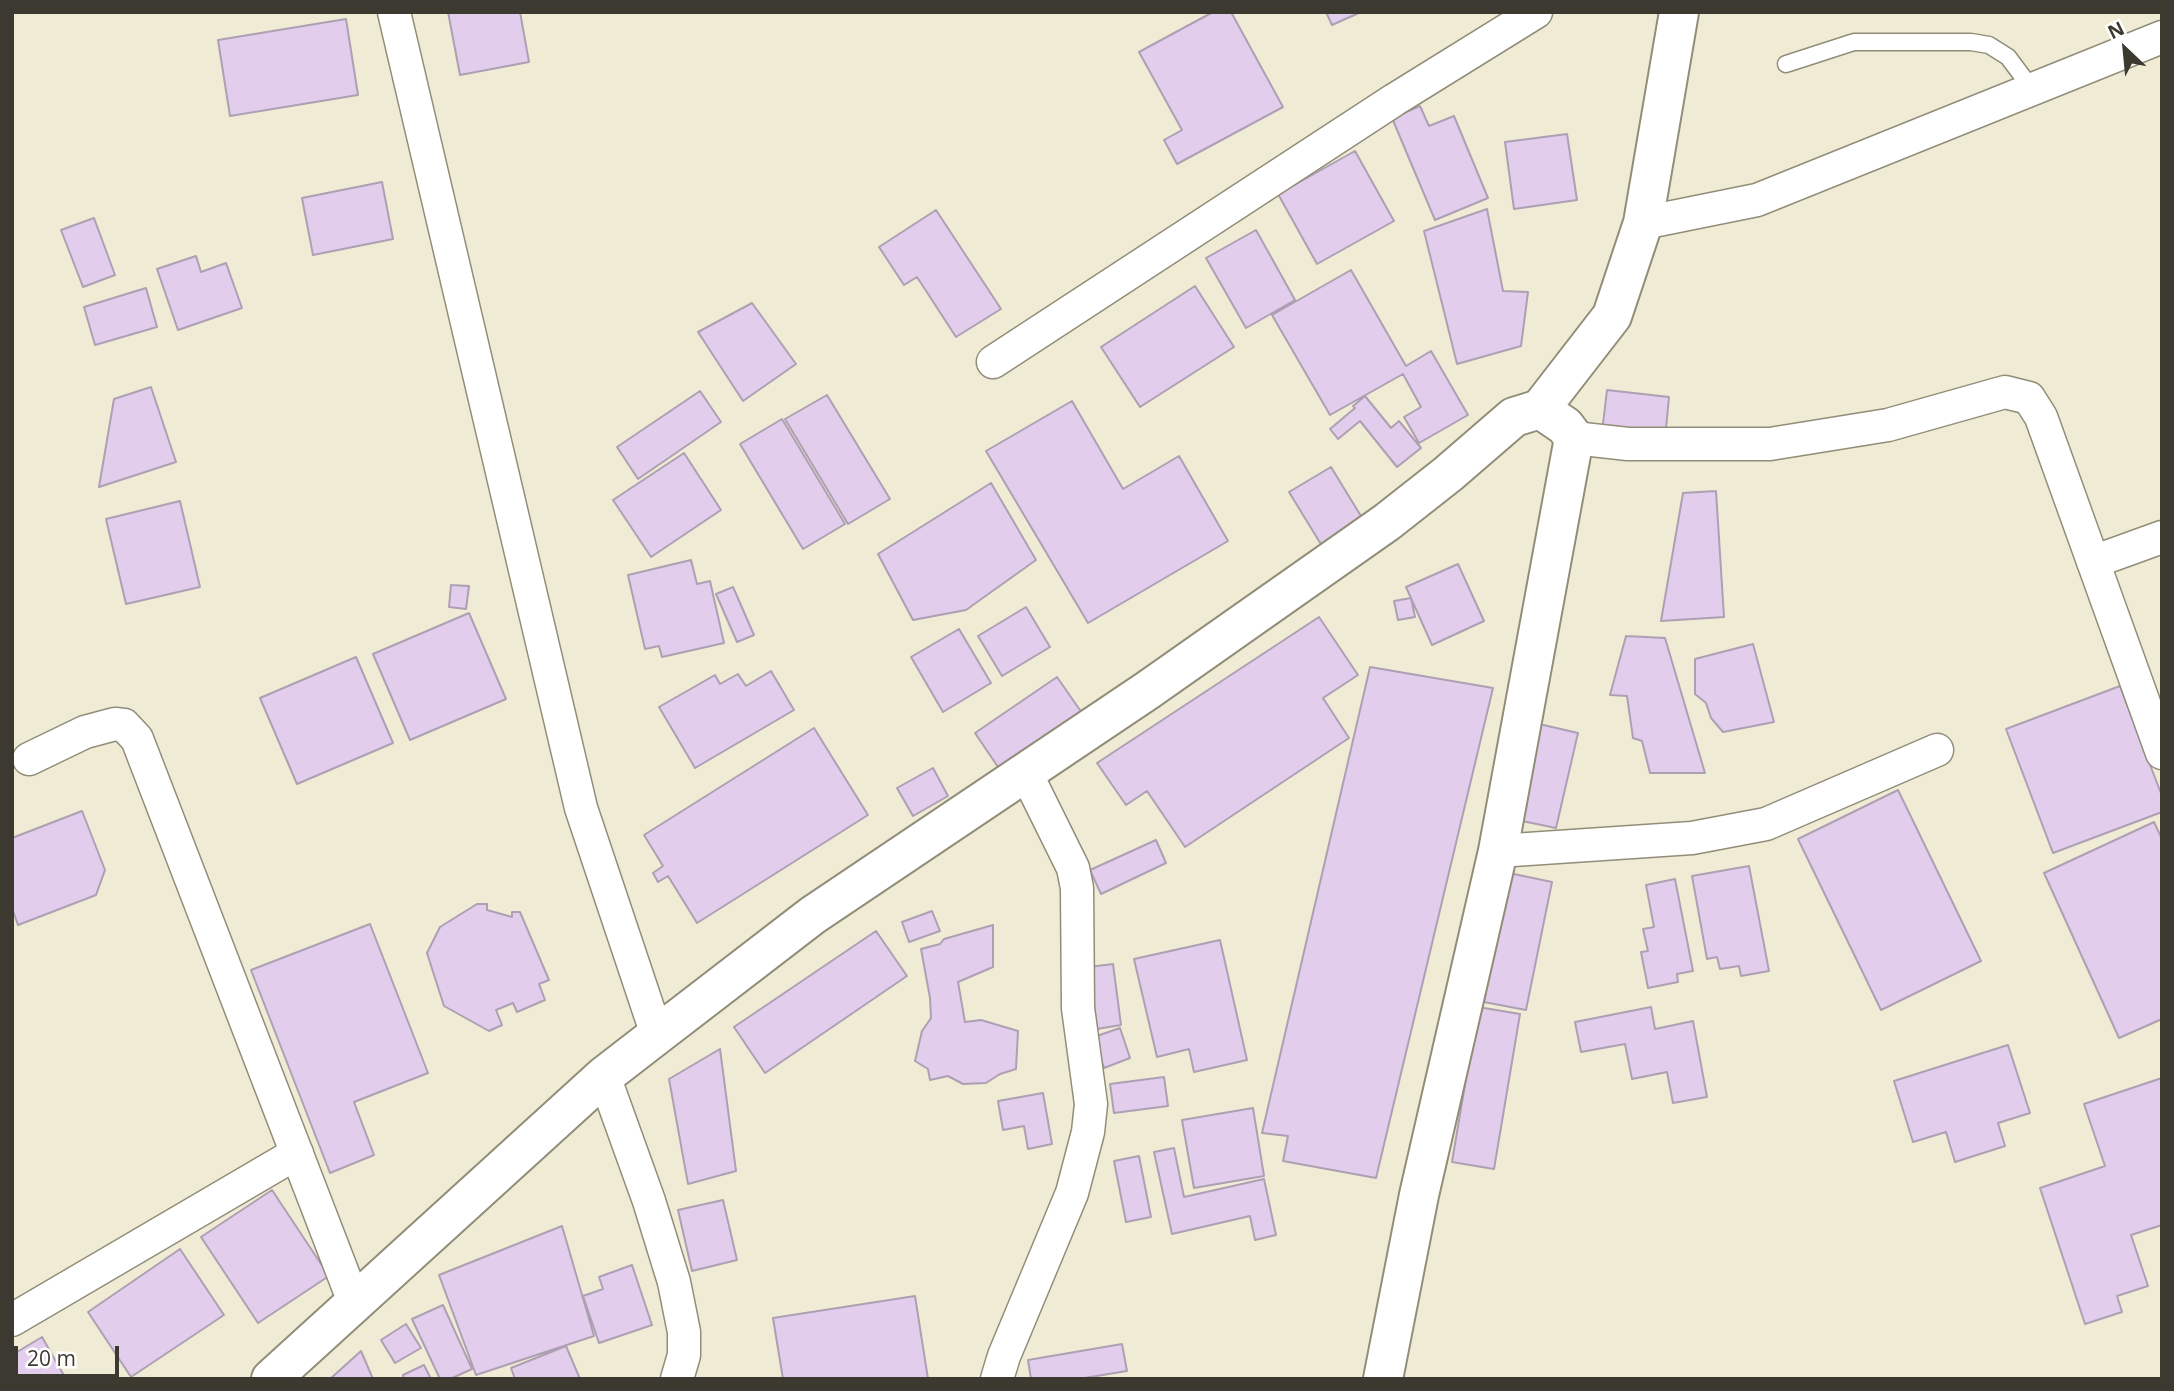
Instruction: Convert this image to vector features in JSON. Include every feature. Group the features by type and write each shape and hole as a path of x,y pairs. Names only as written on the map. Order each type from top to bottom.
{"main road":[{"path":"271,1379 604,1076 813,915 1148,690 1387,522 1514,417 1540,409 1612,316 1643,223 1679,12"},
{"path":"1383,1379 1419,1195 1499,852 1574,438 1565,426 1540,409"}],"street":[{"path":"394,12 581,808 657,1035"},
{"path":"993,362 1394,100 1536,12"},
{"path":"1643,223 1757,200 2162,37"},
{"path":"1574,438 1628,444 1770,444 1888,425 2005,392 2029,398 2040,417 2162,753"},
{"path":"2093,562 2162,537"},
{"path":"29,759 85,732 115,724 124,725 137,740 354,1302"},
{"path":"1499,852 1692,838 1766,824 1937,750"},
{"path":"997,1379 1004,1356 1072,1194 1088,1132 1091,1104 1078,1008 1077,888 1073,868 1024,771"},
{"path":"604,1076 649,1201 674,1282 684,1332 684,1355 677,1379"},
{"path":"12,1320 297,1153"}],"lane":[{"path":"1786,64 1854,42 1971,42 1989,45 2008,57 2032,89"}],"building":[{"path":"448,12 520,12 529,62 460,75"},
{"path":"1213,12 1231,12 1283,107 1177,164 1164,140 1182,130 1139,52"},
{"path":"1326,12 1361,12 1332,25"},
{"path":"346,19 358,95 230,116 218,40"},
{"path":"1420,106 1429,126 1454,116 1488,198 1435,220 1392,118"},
{"path":"1567,134 1577,200 1514,209 1505,142"},
{"path":"1355,151 1394,221 1317,264 1278,194"},
{"path":"382,182 393,239 313,255 302,198"},
{"path":"1487,209 1503,291 1528,292 1521,346 1457,364 1424,231"},
{"path":"936,210 1001,309 956,337 917,277 904,285 879,247"},
{"path":"94,218 115,275 83,287 61,230"},
{"path":"1256,230 1295,300 1246,328 1206,258"},
{"path":"196,256 201,272 226,263 242,308 178,330 157,269"},
{"path":"1351,270 1406,366 1431,351 1468,415 1419,443 1404,417 1421,407 1403,374 1330,415 1272,315"},
{"path":"1195,286 1234,347 1140,407 1101,347"},
{"path":"146,288 157,327 95,345 84,307"},
{"path":"752,303 796,364 743,401 698,332"},
{"path":"151,387 176,462 99,487 114,399"},
{"path":"1607,390 1669,397 1665,439 1602,432"},
{"path":"700,391 721,422 638,479 617,447"},
{"path":"827,395 890,499 848,524 785,419"},
{"path":"1365,396 1391,428 1399,421 1421,448 1397,467 1360,421 1338,439 1330,429"},
{"path":"1072,401 1123,489 1179,456 1228,541 1088,623 986,451"},
{"path":"782,419 845,524 803,549 740,444"},
{"path":"684,453 721,510 651,557 613,500"},
{"path":"1331,467 1364,521 1322,546 1289,492"},
{"path":"991,483 1036,560 966,610 913,620 878,554"},
{"path":"1716,491 1724,617 1661,621 1683,493"},
{"path":"180,501 200,587 126,604 106,519"},
{"path":"691,560 697,584 710,581 724,643 662,657 659,646 645,649 628,575"},
{"path":"1458,564 1484,621 1432,645 1406,587"},
{"path":"451,585 469,586 466,609 449,607"},
{"path":"733,587 754,635 737,642 716,594"},
{"path":"1411,598 1415,617 1398,620 1394,601"},
{"path":"1026,607 1050,647 1002,676 978,636"},
{"path":"469,613 506,699 410,740 373,654"},
{"path":"1319,617 1358,675 1323,698 1349,738 1185,847 1147,791 1126,805 1097,763"},
{"path":"959,629 991,683 943,712 911,657"},
{"path":"1626,636 1665,638 1705,773 1650,773 1642,741 1633,738 1627,696 1610,695"},
{"path":"1753,644 1774,722 1723,732 1711,718 1706,703 1695,694 1695,659"},
{"path":"356,657 393,743 297,784 260,698"},
{"path":"1370,667 1493,688 1376,1178 1283,1161 1288,1136 1262,1133"},
{"path":"771,671 794,710 695,768 659,707 715,675 720,684 738,674 746,686"},
{"path":"1057,677 1082,713 1000,770 975,733"},
{"path":"2120,686 2162,796 2162,812 2053,853 2006,729"},
{"path":"1539,724 1578,733 1556,828 1517,820"},
{"path":"814,728 868,815 697,923 668,876 658,882 653,873 663,866 644,835"},
{"path":"933,768 948,796 913,816 897,788"},
{"path":"1898,790 1981,961 1881,1010 1798,839"},
{"path":"82,811 105,870 96,895 18,925 12,908 12,838"},
{"path":"2154,822 2162,839 2162,1019 2119,1038 2044,873"},
{"path":"1156,840 1166,863 1101,894 1090,870"},
{"path":"1749,866 1769,971 1741,976 1739,966 1720,969 1717,957 1707,959 1692,876"},
{"path":"1509,873 1552,882 1526,1010 1484,1002"},
{"path":"1675,879 1693,971 1677,974 1678,982 1648,988 1641,952 1648,951 1643,929 1654,927 1646,885"},
{"path":"477,904 487,904 487,910 512,917 512,912 520,912 549,980 539,984 545,1000 517,1012 513,1003 496,1010 502,1025 489,1031 444,1006 427,953 440,927"},
{"path":"932,911 940,931 909,942 902,922"},
{"path":"370,924 428,1073 354,1102 374,1155 330,1173 251,970"},
{"path":"993,925 993,967 958,982 965,1022 981,1020 1018,1031 1016,1069 1000,1074 986,1083 963,1084 948,1076 930,1080 928,1069 915,1061 922,1031 931,1018 921,949 940,944 944,939"},
{"path":"876,931 907,976 765,1073 734,1027"},
{"path":"1220,940 1247,1060 1194,1072 1189,1049 1157,1057 1134,959"},
{"path":"1113,964 1121,1025 1097,1029 1089,967"},
{"path":"1478,1007 1520,1014 1494,1169 1452,1162"},
{"path":"1651,1007 1655,1029 1693,1021 1707,1097 1673,1103 1667,1072 1632,1079 1625,1044 1581,1052 1575,1022"},
{"path":"1120,1028 1130,1058 1104,1068 1094,1037"},
{"path":"2008,1045 2030,1113 1998,1123 2005,1146 1955,1162 1946,1132 1913,1142 1894,1081"},
{"path":"720,1049 736,1171 688,1184 669,1079"},
{"path":"1164,1077 1168,1106 1114,1113 1110,1084"},
{"path":"2162,1078 2162,1225 2131,1235 2148,1286 2117,1296 2122,1312 2085,1324 2040,1188 2105,1166 2084,1104"},
{"path":"1043,1093 1052,1144 1028,1149 1024,1126 1003,1130 998,1101"},
{"path":"1253,1108 1264,1176 1194,1188 1182,1120"},
{"path":"1174,1148 1184,1197 1264,1179 1276,1235 1255,1240 1250,1216 1172,1234 1154,1152"},
{"path":"1139,1156 1151,1217 1126,1222 1114,1161"},
{"path":"272,1190 329,1276 258,1323 201,1237"},
{"path":"723,1200 737,1260 692,1271 678,1210"},
{"path":"562,1226 594,1336 476,1375 439,1275"},
{"path":"180,1249 224,1315 131,1377 88,1312"},
{"path":"632,1265 652,1325 599,1343 583,1296 603,1289 599,1277"},
{"path":"915,1296 928,1379 783,1379 773,1318"},
{"path":"443,1305 472,1369 450,1379 440,1379 412,1319"},
{"path":"406,1324 421,1348 395,1363 381,1340"},
{"path":"42,1337 66,1379 12,1379 12,1355"},
{"path":"1122,1344 1127,1371 1078,1379 1031,1379 1028,1360"},
{"path":"566,1346 580,1379 515,1379 511,1368"},
{"path":"361,1351 373,1379 330,1379"},
{"path":"424,1365 431,1379 404,1379 403,1375"}]}
